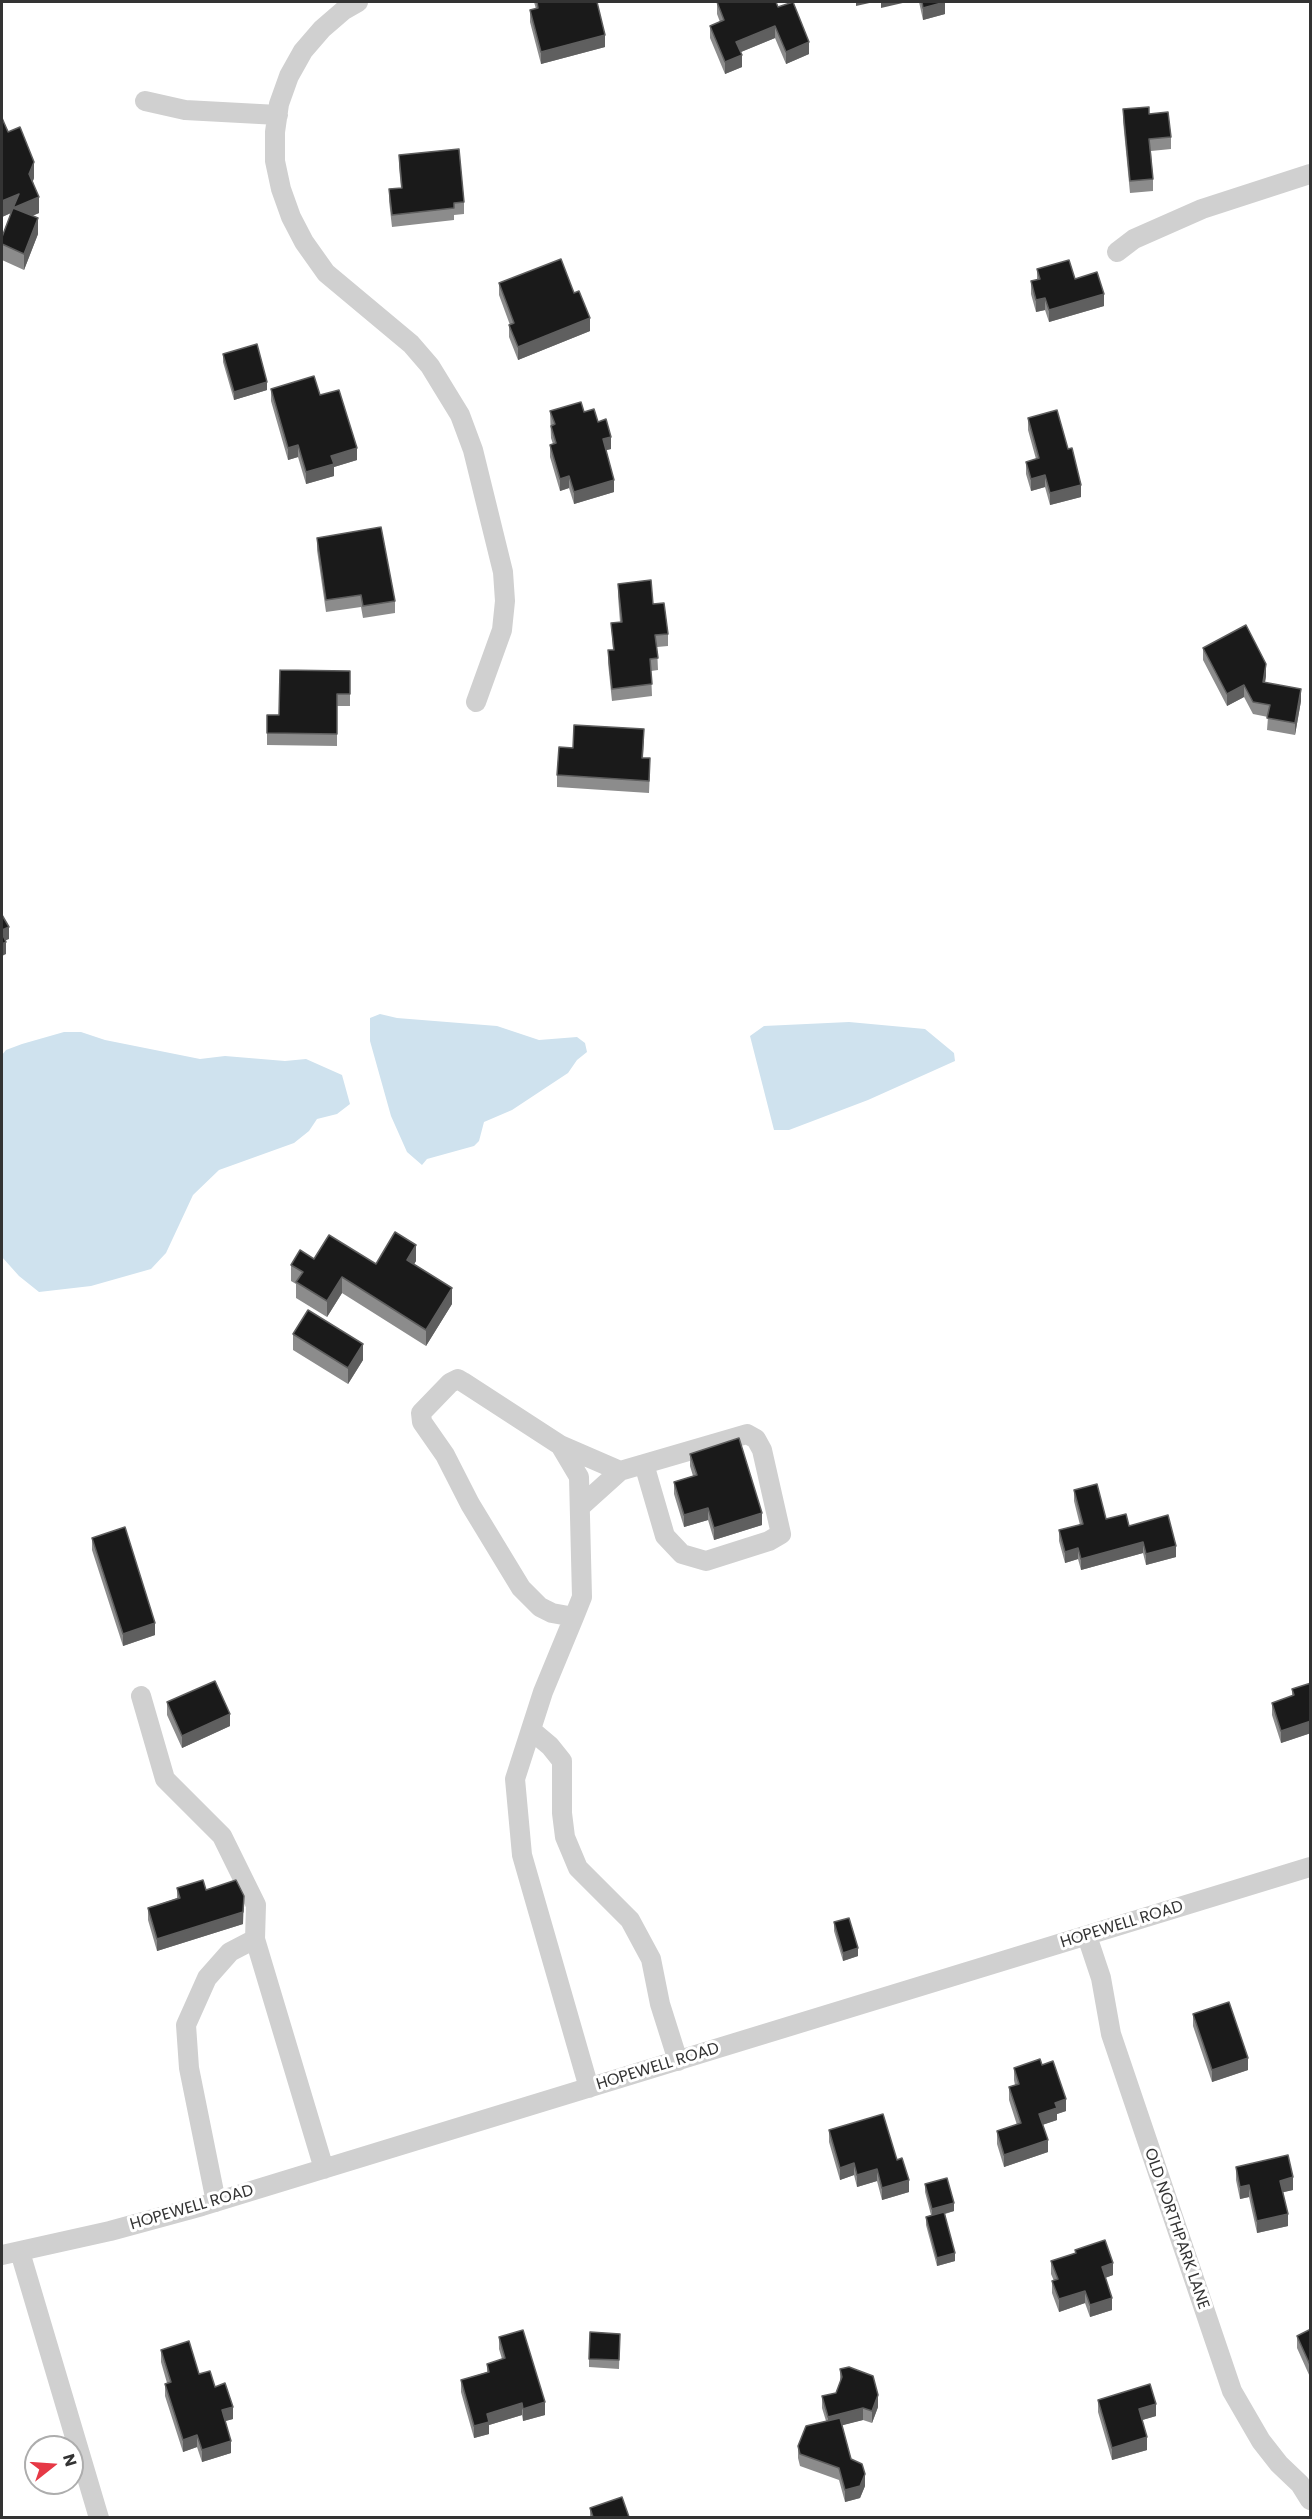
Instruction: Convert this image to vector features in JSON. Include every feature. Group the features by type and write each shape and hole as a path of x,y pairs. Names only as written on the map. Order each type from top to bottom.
{"street":[{"path":"358,2 322,28 303,51 289,76 275,132 279,180 291,217 304,242 326,273 411,344 430,366 460,415 473,450 504,572 505,601 502,630 476,702"},
{"path":"145,100 185,110 278,115"},
{"path":"1118,252 1134,239 1202,209 1311,174"},
{"path":"574,1617 552,1613 540,1607 521,1588 470,1504 445,1455 422,1422 421,1413 450,1383 458,1379 560,1445 620,1471"},
{"path":"580,1507 620,1471 644,1464 747,1434 756,1439 762,1450 781,1534 770,1541 706,1561 682,1554 665,1536 644,1464"},
{"path":"560,1445 579,1477 582,1597 543,1692 515,1779 522,1855 589,2088"},
{"path":"141,1696 165,1779 222,1836 256,1905 255,1939 324,2169"},
{"path":"531,1730 550,1746 561,1761 565,1837 578,1868 630,1920 651,1959 660,2004 678,2061"},
{"name":"HOPEWELL ROAD","path":"11,2253 110,2231 216,2202 1311,1868"},
{"name":"OLD NORTHPARK LANE","path":"1087,1936 1101,1978 1111,2034 1232,2391 1261,2441 1279,2464 1300,2484 1311,2500"},
{"path":"216,2202 189,2068 186,2025 207,1978 230,1952 255,1939"},
{"path":"11,2253 99,2517"}],"water":[{"path":"380,1014 397,1018 497,1026 539,1040 577,1037 585,1043 587,1052 577,1060 568,1073 512,1110 484,1122 479,1141 474,1146 427,1159 422,1165 407,1152 391,1116 370,1041 370,1018"},
{"path":"849,1022 925,1029 954,1053 955,1061 868,1100 789,1130 774,1130 750,1036 764,1026"},
{"path":"64,1032 81,1032 105,1040 200,1059 225,1056 285,1061 306,1059 342,1075 350,1104 337,1114 317,1119 309,1131 294,1143 219,1170 193,1195 166,1253 151,1269 91,1286 39,1292 19,1276 2,1257 2,1055 6,1050 22,1044"}],"building":[{"path":"537,2 597,2 605,35 541,52 530,10 538,8"},
{"path":"717,2 776,2 778,7 793,2 809,42 786,52 775,26 736,42 742,55 725,62 710,26 724,20"},
{"path":"922,2 945,2 923,8"},
{"path":"1149,107 1149,114 1168,112 1171,137 1149,139 1153,179 1130,181 1123,109"},
{"path":"2,118 8,132 20,127 34,162 29,174 39,197 13,208 19,194 2,201"},
{"path":"459,149 464,202 454,203 454,208 392,215 389,189 402,188 399,155"},
{"path":"13,208 38,218 24,254 2,244 2,237"},
{"path":"561,259 574,293 579,291 590,318 518,347 509,325 514,323 499,283"},
{"path":"1069,260 1075,279 1097,272 1104,294 1049,310 1045,298 1036,300 1031,281 1040,279 1037,269"},
{"path":"257,344 267,382 234,392 223,354"},
{"path":"314,376 320,395 339,390 357,448 331,456 334,464 306,472 298,445 288,448 271,389"},
{"path":"581,402 584,412 594,409 598,422 606,419 611,437 603,439 614,480 574,492 569,476 560,479 550,445 556,443 551,426 555,424 550,411"},
{"path":"1057,410 1068,449 1072,448 1081,485 1050,493 1045,475 1031,479 1026,462 1039,458 1028,418"},
{"path":"381,527 395,601 363,606 361,595 326,600 317,538"},
{"path":"651,580 653,604 664,603 668,634 655,635 658,658 650,659 652,684 612,689 608,650 614,650 611,623 622,622 618,584"},
{"path":"1246,625 1266,664 1263,682 1301,689 1295,723 1267,718 1270,705 1253,702 1244,685 1227,694 1203,648"},
{"path":"280,670 350,671 350,694 337,694 337,734 267,733 267,715 279,715"},
{"path":"574,725 644,729 642,758 650,758 649,781 557,775 559,747 573,748"},
{"path":"2,915 9,927 2,930"},
{"path":"395,1232 416,1245 407,1260 452,1288 426,1330 342,1277 327,1301 296,1282 303,1272 291,1265 300,1250 314,1259 329,1235 376,1264"},
{"path":"308,1310 363,1344 348,1368 293,1334"},
{"path":"739,1438 762,1513 714,1528 708,1508 684,1515 674,1482 697,1475 690,1454"},
{"path":"1097,1484 1106,1519 1126,1514 1129,1526 1168,1515 1176,1546 1146,1554 1143,1542 1081,1559 1078,1548 1065,1552 1059,1530 1083,1524 1074,1490"},
{"path":"125,1527 155,1623 123,1634 92,1538"},
{"path":"215,1681 230,1714 182,1736 167,1702"},
{"path":"1311,1683 1311,1721 1281,1731 1272,1703 1294,1695 1292,1689"},
{"path":"203,1880 206,1890 236,1880 244,1896 243,1912 157,1939 148,1908 180,1898 177,1888"},
{"path":"849,1918 858,1948 843,1953 834,1922"},
{"path":"1229,2002 1248,2058 1212,2070 1193,2014"},
{"path":"1040,2059 1042,2065 1053,2061 1066,2099 1055,2103 1057,2108 1039,2114 1048,2140 1004,2155 997,2131 1021,2123 1009,2087 1019,2084 1014,2068"},
{"path":"883,2114 897,2160 902,2158 909,2180 882,2188 877,2169 857,2175 854,2163 840,2168 829,2130"},
{"path":"1288,2155 1293,2177 1280,2181 1288,2214 1257,2221 1249,2185 1240,2187 1236,2167"},
{"path":"947,2178 954,2203 932,2209 925,2184"},
{"path":"944,2212 955,2253 937,2258 926,2217"},
{"path":"1105,2240 1113,2263 1102,2267 1112,2298 1090,2305 1085,2291 1059,2299 1052,2281 1058,2279 1051,2261"},
{"path":"1311,2329 1311,2365 1310,2365 1297,2336"},
{"path":"523,2330 545,2402 523,2409 522,2403 487,2414 489,2422 474,2426 461,2380 489,2372 487,2364 505,2358 499,2337"},
{"path":"590,2332 620,2334 619,2360 589,2359"},
{"path":"189,2341 199,2374 210,2371 215,2387 225,2383 233,2407 222,2410 231,2441 202,2450 197,2435 183,2440 165,2384 171,2382 161,2350"},
{"path":"849,2367 873,2376 878,2395 872,2411 863,2408 828,2417 822,2396 836,2393 842,2377 840,2369"},
{"path":"1150,2384 1156,2404 1139,2409 1147,2437 1112,2448 1098,2400"},
{"path":"840,2418 851,2459 862,2464 865,2474 860,2486 845,2490 839,2468 800,2454 798,2446 806,2426"},
{"path":"622,2497 629,2517 593,2517 590,2508"}]}
